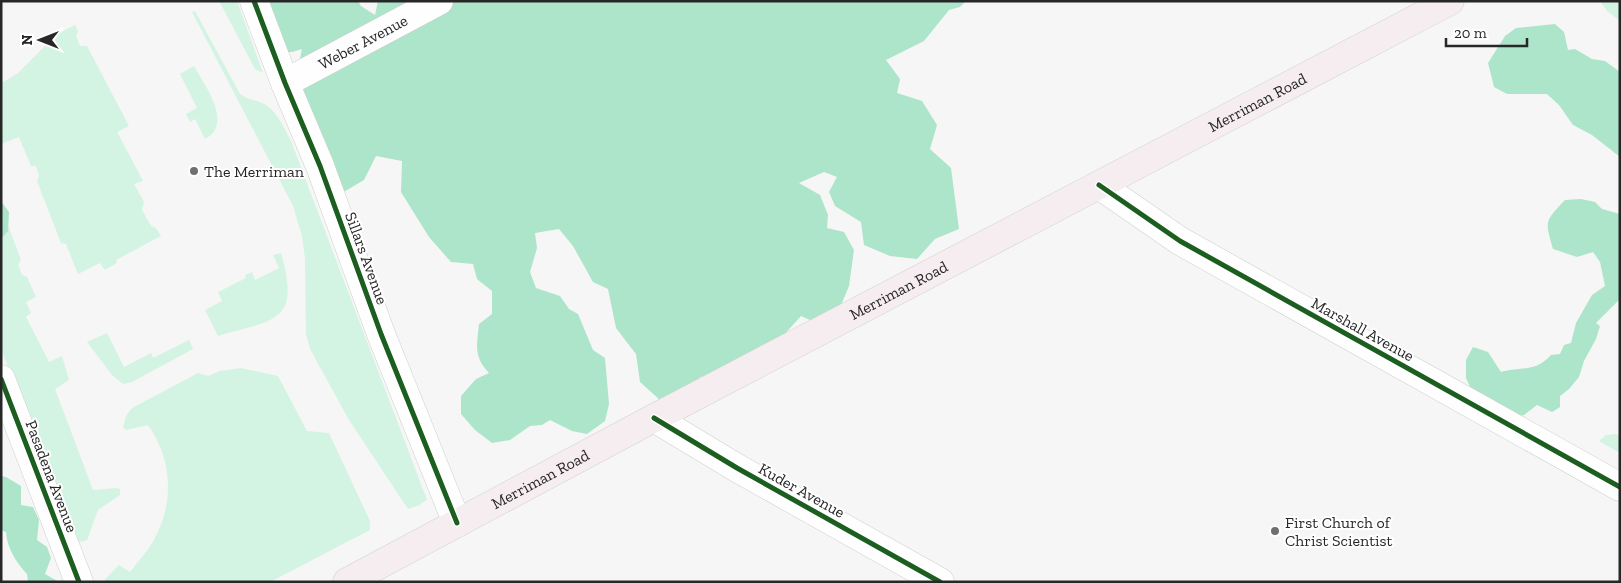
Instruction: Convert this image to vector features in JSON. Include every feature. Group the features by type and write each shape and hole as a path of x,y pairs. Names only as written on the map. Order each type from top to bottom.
{"main road":[{"name":"Merriman Road","path":"347,582 654,418 1450,1"}],"street":[{"name":"Sillars Avenue","path":"254,1 285,83 320,166 381,334 457,523"},
{"name":"Weber Avenue","path":"285,83 439,1"},
{"name":"Marshall Avenue","path":"1098,185 1180,242 1620,487"},
{"name":"Pasadena Avenue","path":"1,379 79,582"},
{"name":"Kuder Avenue","path":"654,418 736,468 940,582"}],"green space":[{"path":"219,1 237,1 263,73 255,69"},
{"path":"270,1 358,1 361,6 375,15 378,1 966,1 960,7 949,10 924,41 886,60 900,79 897,93 922,101 937,125 930,149 951,168 959,229 935,239 917,259 890,256 864,245 861,222 835,206 829,192 837,177 824,172 799,183 820,195 828,215 827,228 844,232 854,250 849,286 839,310 812,321 801,316 782,337 760,346 759,355 723,374 700,377 687,395 661,401 640,382 636,354 616,328 608,289 593,282 573,246 559,229 535,233 537,248 530,272 536,288 560,296 569,309 578,314 593,350 605,358 609,404 605,421 587,434 572,431 550,420 542,425 530,426 510,440 492,443 475,430 461,414 461,396 476,379 489,373 480,361 477,344 479,324 492,314 492,291 477,279 473,264 451,262 429,237 401,192 402,161 376,156 364,180 342,193 301,118 299,63 302,49 292,52 275,52 267,4"},
{"path":"1600,1 1620,1 1620,21 1608,12"},
{"path":"195,11 240,94 246,98 263,103 270,108 291,141 427,499 420,505 408,509 349,420 310,349 306,334 305,259 302,236 293,206 192,12"},
{"path":"1555,24 1564,32 1568,50 1575,49 1592,59 1605,61 1620,72 1620,157 1592,135 1573,125 1559,105 1547,94 1507,94 1494,87 1488,63 1505,36 1516,28"},
{"path":"75,25 78,31 76,36 80,46 87,46 129,126 117,132 143,181 134,184 144,202 142,210 151,226 156,228 161,236 116,260 117,263 105,270 100,263 78,274 66,244 61,243 37,181 39,176 36,166 31,166 19,137 1,144 1,83 17,74 57,34"},
{"path":"194,66 210,94 217,115 217,124 213,132 205,139 195,119 190,122 186,114 197,108 180,74"},
{"path":"1581,199 1595,202 1602,209 1620,214 1620,299 1596,323 1600,326 1596,339 1584,361 1579,377 1560,396 1560,407 1552,412 1537,405 1524,415 1510,419 1474,395 1466,378 1466,360 1473,347 1488,352 1501,372 1528,368 1545,361 1551,355 1560,354 1564,345 1571,343 1576,323 1592,295 1605,286 1600,262 1593,252 1577,257 1553,249 1548,222 1553,213 1565,200"},
{"path":"1,201 9,212 8,231 1,239"},
{"path":"8,225 21,260 18,264 22,275 27,277 36,297 26,302 31,313 26,317 49,362 62,356 69,380 55,389 93,490 120,489 120,495 98,510 87,540 77,543 1,349 1,239 7,231"},
{"path":"281,253 288,293 285,306 268,321 218,336 205,310 222,301 218,292 246,278 245,275 252,272 255,280 279,268 273,255"},
{"path":"107,333 124,367 151,353 153,358 189,340 193,349 132,382 123,384 112,375 87,342"},
{"path":"241,368 278,376 307,431 329,433 370,521 370,530 270,582 106,582 105,579 119,565 130,572 149,548 163,518 167,502 167,471 157,440 148,425 126,430 123,427 126,416 132,408 198,373 208,376 220,371"},
{"path":"1616,434 1620,436 1620,453 1599,441 1606,435"},
{"path":"1,476 21,486 21,505 33,507 39,520 37,540 47,547 51,558 45,574 59,582 28,582 27,574 19,565 8,544 6,532 1,530"}],"cycle path":[{"path":"254,1 285,83 320,166 381,334 457,523"},
{"path":"1099,185 1180,241 1620,487"},
{"path":"1,379 79,582"},
{"path":"654,418 737,468 940,582"}],"place":[{"name":"The Merriman","path":"194,171"},
{"name":"First Church of Christ Scientist","path":"1275,531"}]}
